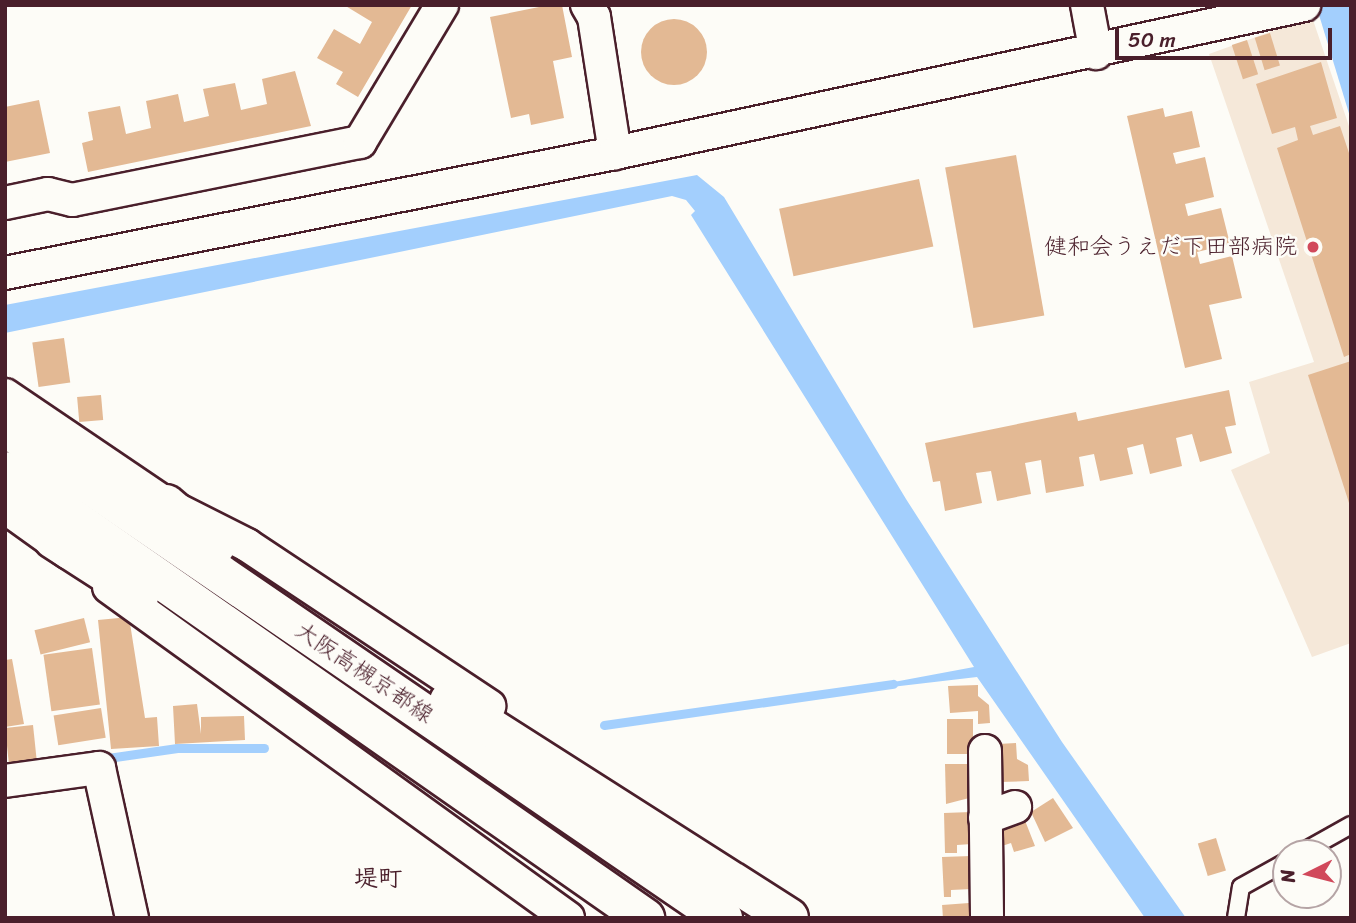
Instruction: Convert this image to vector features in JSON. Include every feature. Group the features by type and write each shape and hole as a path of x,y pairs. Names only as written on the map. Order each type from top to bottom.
{"main road":[{"name":"大阪高槻京都線","path":"5,427 723,918"},
{"name":"大阪高槻京都線","path":"5,471 645,918"},
{"path":"166,504 234,562 789,918"},
{"path":"53,540 144,598 612,918"}],"street":[{"path":"5,203 48,194 72,200 360,142 442,5"},
{"path":"587,5 594,17 615,153"},
{"path":"1087,5 1096,52"},
{"path":"5,273 615,153 1301,6"},
{"path":"5,395 166,504 247,545 808,918"},
{"path":"5,507 53,540 116,593 568,918"},
{"path":"985,751 987,918"},
{"path":"5,781 99,768 132,918"},
{"path":"985,818 1015,807"}],"lane":[{"path":"1326,839 1351,825"},
{"path":"1236,918 1241,887 1272,870"}],"shaded area":[{"name":"健和会うえだ下田部病院","path":"1312,17 1351,132 1351,643 1312,657 1231,470 1270,453 1249,382 1314,362 1209,54"}],"water":[{"path":"1316,5 1351,5 1351,120"},
{"path":"697,175 724,197 906,499 1062,742 1186,918 1145,918 977,677 883,688 883,684 974,667 691,215 695,211 686,200 672,196 5,333 5,305"}],"building":[{"path":"344,5 412,5 358,97 336,84 343,72 317,58 334,29 360,44 372,22"},
{"path":"549,5 562,5 572,57 553,61 564,118 531,125 529,114 511,118 490,17"},
{"path":"674,19 697,29 707,52 697,75 674,85 651,75 641,52 651,29"},
{"path":"1270,33 1280,66 1265,70 1255,38"},
{"path":"1247,40 1258,74 1243,79 1232,45"},
{"path":"1321,62 1337,118 1310,126 1313,135 1340,126 1351,159 1351,354 1344,357 1277,148 1298,140 1295,127 1272,134 1256,84"},
{"path":"295,71 311,126 88,172 82,143 93,140 88,112 120,106 126,134 151,128 146,101 178,94 184,122 209,116 203,89 235,83 241,110 267,104 262,79"},
{"path":"39,100 50,153 5,162 5,107"},
{"path":"1163,108 1165,117 1192,111 1200,147 1173,153 1176,164 1205,157 1214,197 1185,204 1188,216 1221,208 1230,244 1197,252 1200,264 1232,256 1242,298 1209,305 1222,359 1185,368 1127,116"},
{"path":"1016,155 1044,316 973,328 945,168"},
{"path":"919,179 933,246 793,276 779,209"},
{"path":"64,338 70,383 39,387 32,342"},
{"path":"1351,361 1351,506 1350,506 1308,375"},
{"path":"1229,390 1236,425 1225,427 1232,453 1200,462 1192,434 1176,438 1182,466 1150,474 1143,444 1127,448 1133,474 1100,481 1094,454 1079,457 1084,486 1046,493 1041,460 1025,463 1031,494 997,501 991,471 976,473 982,503 945,511 940,481 933,482 925,443 1076,412 1078,421"},
{"path":"101,395 103,420 79,422 77,397"},
{"path":"129,617 145,718 157,717 159,746 111,749 98,620"},
{"path":"84,618 90,642 41,655 35,630"},
{"path":"92,648 100,704 51,711 43,655"},
{"path":"12,659 24,724 5,727 5,660"},
{"path":"978,685 978,696 989,705 990,723 978,724 978,711 950,713 948,686"},
{"path":"197,704 201,734 201,717 244,716 245,740 175,744 173,706"},
{"path":"101,708 106,738 58,745 54,716"},
{"path":"947,719 973,719 973,754 947,754"},
{"path":"33,725 37,763 9,766 5,728"},
{"path":"1016,743 1017,759 1028,765 1029,781 1000,782 998,744"},
{"path":"945,764 972,764 973,797 946,804"},
{"path":"1053,798 1073,828 1045,842 1031,812"},
{"path":"971,812 972,844 957,845 957,853 945,853 944,813"},
{"path":"1024,818 1035,846 1014,852 1011,843 1002,846 1000,830"},
{"path":"1216,838 1226,871 1208,876 1198,844"},
{"path":"971,856 972,889 951,890 951,897 944,897 942,857"},
{"path":"969,903 970,918 943,918 942,905"}],"waterway":[{"path":"604,725 893,684"},
{"path":"101,759 177,748 264,748"}],"place":[{"name":"健和会うえだ下田部病院","path":"1313,247"}],"district":[{"name":"堤町","path":"378,879"}]}
